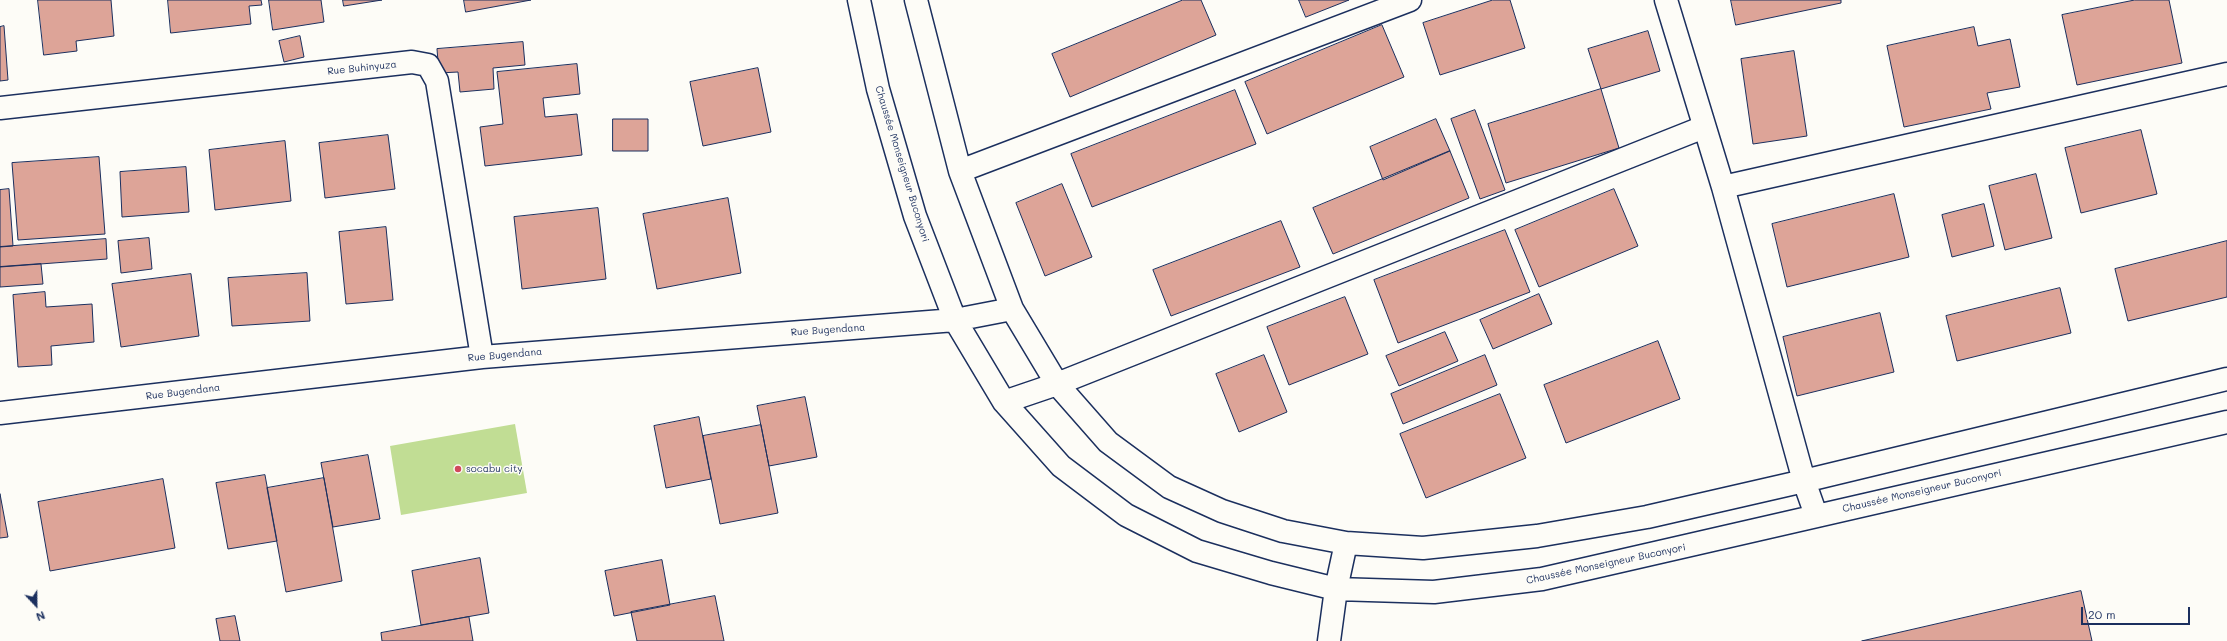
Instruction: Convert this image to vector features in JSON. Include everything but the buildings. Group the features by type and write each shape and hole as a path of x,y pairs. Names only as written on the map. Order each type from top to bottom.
{"street":[{"name":"Chaussée Monseigneur Buconyori","path":"859,0 878,89 909,194 955,320 1004,402 1061,466 1126,515 1197,551 1271,573 1336,589 1434,592 1542,579 1659,554 1816,515 2227,422"},
{"path":"916,0 960,171 1012,309 1057,384 1108,442 1169,487 1222,511 1282,531 1346,543 1423,548 1536,536 1647,517 1804,481 2227,379"},
{"path":"960,171 1410,0"},
{"path":"1666,0 1723,187 1804,481 1816,515"},
{"name":"Rue Buhinyuza","path":"0,108 412,62 428,65 437,81 482,357"},
{"path":"1723,187 2227,74"},
{"path":"1004,402 1057,384 1704,127"},
{"name":"Rue Bugendana","path":"0,413 482,357 955,320 1012,309"},
{"path":"1329,641 1336,589 1346,543"}],"green space":[{"name":"socabu city","path":"515,424 527,493 401,515 390,446"}],"place":[{"name":"socabu city","path":"458,469"}]}
